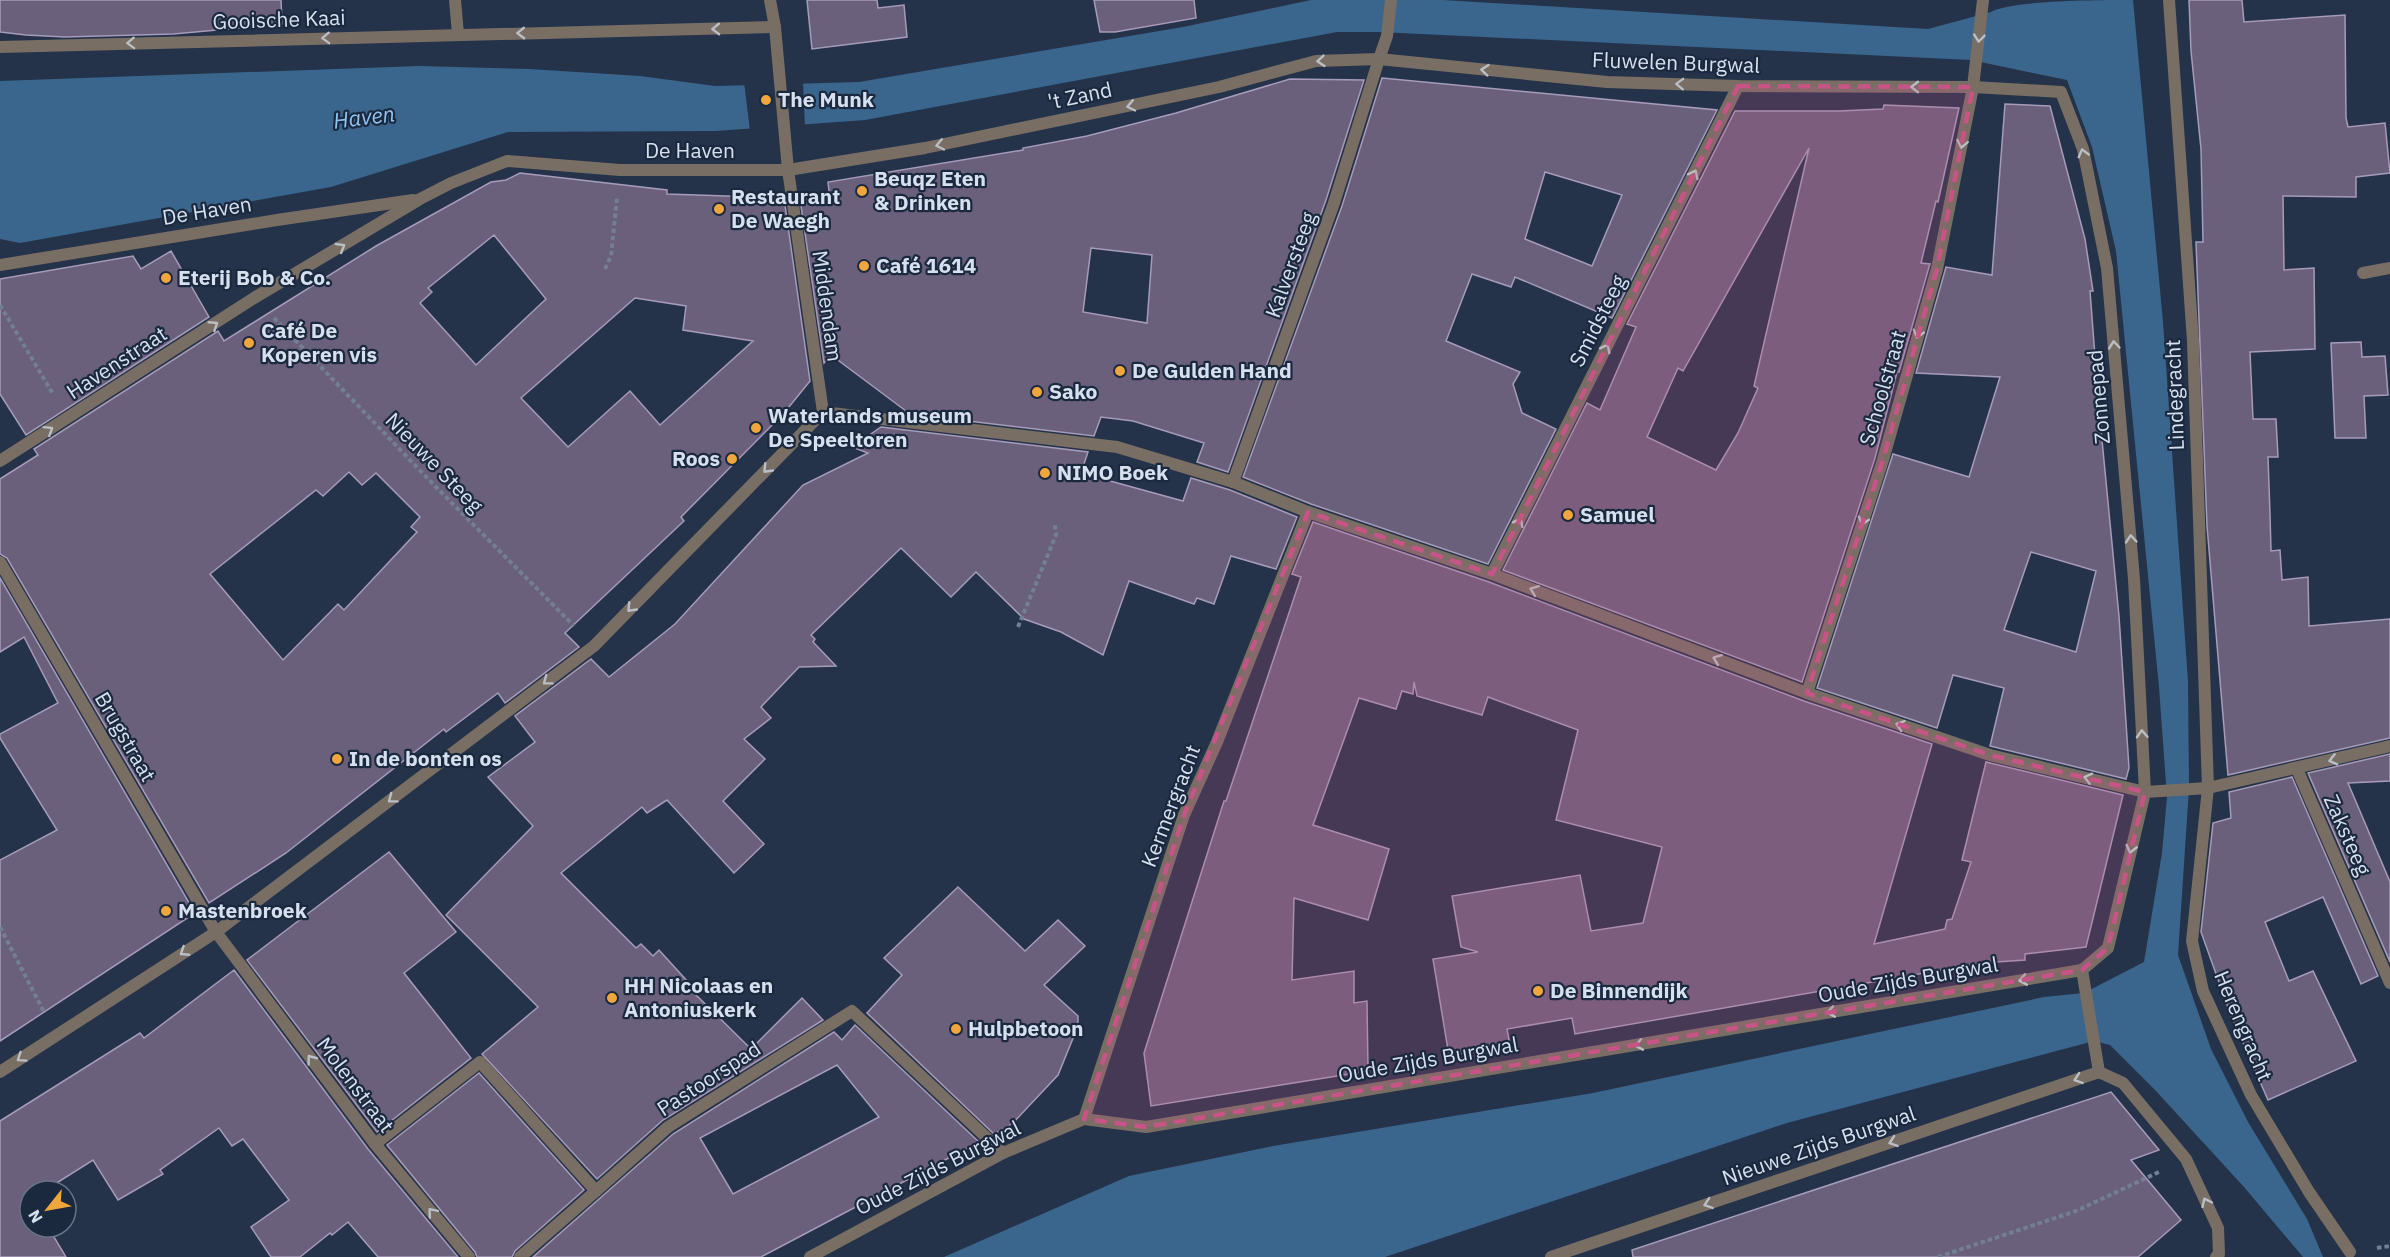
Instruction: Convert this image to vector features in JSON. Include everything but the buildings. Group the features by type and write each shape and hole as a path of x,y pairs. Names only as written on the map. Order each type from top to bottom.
{"street":[{"path":"455,0 458,34"},
{"name":"Middendam","path":"770,0 775,27 783,134 823,412"},
{"name":"Kalversteeg","path":"1233,482 1334,203 1387,36 1391,0"},
{"name":"Lindegracht","path":"2169,0 2193,341 2208,788"},
{"name":"Schoolstraat","path":"1807,693 1883,460 1937,269 1973,87 1983,2"},
{"name":"Gooische Kaai","path":"0,47 775,27"},
{"name":"Fluwelen Burgwal","path":"1379,59 1606,82 1738,86 1973,87"},
{"name":"'t Zand","path":"788,170 948,144 1219,87 1316,61 1379,59"},
{"name":"Smidsteeg","path":"1492,574 1738,86"},
{"name":"Zonnepad","path":"1973,87 2061,92 2083,149 2107,268 2134,579 2145,792"},
{"name":"De Haven","path":"254,298 420,199 451,183 507,161 620,170 788,170"},
{"name":"De Haven","path":"0,265 420,199"},
{"path":"2363,273 2390,268"},
{"name":"Havenstraat","path":"0,461 254,298"},
{"path":"0,1072 216,932 594,646 823,412 1117,447 1233,482 1308,512 1492,574 1807,693 1990,755 2145,792 2208,788 2390,746"},
{"name":"Kermergracht","path":"1084,1119 1184,815 1217,742 1308,512"},
{"name":"Brugstraat","path":"0,562 216,932"},
{"name":"Zaksteeg","path":"2297,769 2390,983"},
{"name":"Herengracht","path":"2208,788 2192,941 2203,991 2252,1095 2309,1192 2350,1252"},
{"path":"2145,792 2108,948 2082,970 2084,985 2099,1072 2123,1083 2186,1159 2218,1228 2219,1254 2216,1257"},
{"name":"Molenstraat","path":"216,932 375,1144 469,1257"},
{"name":"Oude Zijds Burgwal","path":"810,1257 1003,1153 1084,1119 1146,1127 2082,970"},
{"name":"Pastoorspad","path":"520,1257 668,1127 852,1011 1003,1153"},
{"path":"375,1144 480,1062 596,1191"},
{"name":"Nieuwe Zijds Burgwal","path":"1551,1257 2099,1072"}],"path":[{"path":"605,269 611,256 620,170"},
{"name":"Nieuwe Steeg","path":"254,298 433,484 594,646"},
{"path":"0,305 68,418"},
{"path":"1018,627 1056,535 1055,525"},
{"path":"0,927 56,1034"},
{"path":"1938,1257 2076,1211 2186,1159"}],"highlighted area":[{"path":"1738,86 1973,87 1937,269 1883,460 1807,693 1990,755 2145,792 2108,948 2082,970 1146,1127 1084,1119 1184,815 1308,512 1492,574"}],"water":[{"name":"Haven","path":"1311,0 1443,0 1928,29 2017,5 2133,0 2163,322 2188,682 2189,788 2178,955 2211,1049 2248,1122 2307,1219 2323,1257 2303,1257 2244,1187 2156,1091 2110,1045 2094,1041 1787,1123 1385,1257 944,1257 1129,1176 1273,1146 1593,1093 2044,997 2084,993 2144,962 2162,853 2167,797 2159,687 2116,251 2092,147 2067,80 1971,60 1379,32 1337,32 865,120 716,131 508,132 331,187 20,243 0,239 0,81 419,66 529,69 640,76 715,86 859,82 1183,27"}],"pier":[{"path":"803,81 805,128 750,131 744,82"}],"place":[{"name":"The Munk","path":"766,100"},
{"name":"Beuqz Eten & Drinken","path":"862,191"},
{"name":"Restaurant De Waegh","path":"719,209"},
{"name":"Café 1614","path":"864,266"},
{"name":"Eterij Bob & Co.","path":"166,278"},
{"name":"Café De Koperen vis","path":"249,343"},
{"name":"De Gulden Hand","path":"1120,371"},
{"name":"Sako","path":"1037,392"},
{"name":"Waterlands museum De Speeltoren","path":"756,428"},
{"name":"Roos","path":"732,459"},
{"name":"NIMO Boek","path":"1045,473"},
{"name":"Samuel","path":"1568,515"},
{"name":"In de bonten os","path":"337,759"},
{"name":"Mastenbroek","path":"166,911"},
{"name":"De Binnendijk","path":"1538,991"},
{"name":"HH Nicolaas en Antoniuskerk","path":"612,998"},
{"name":"Hulpbetoon","path":"956,1029"}]}
